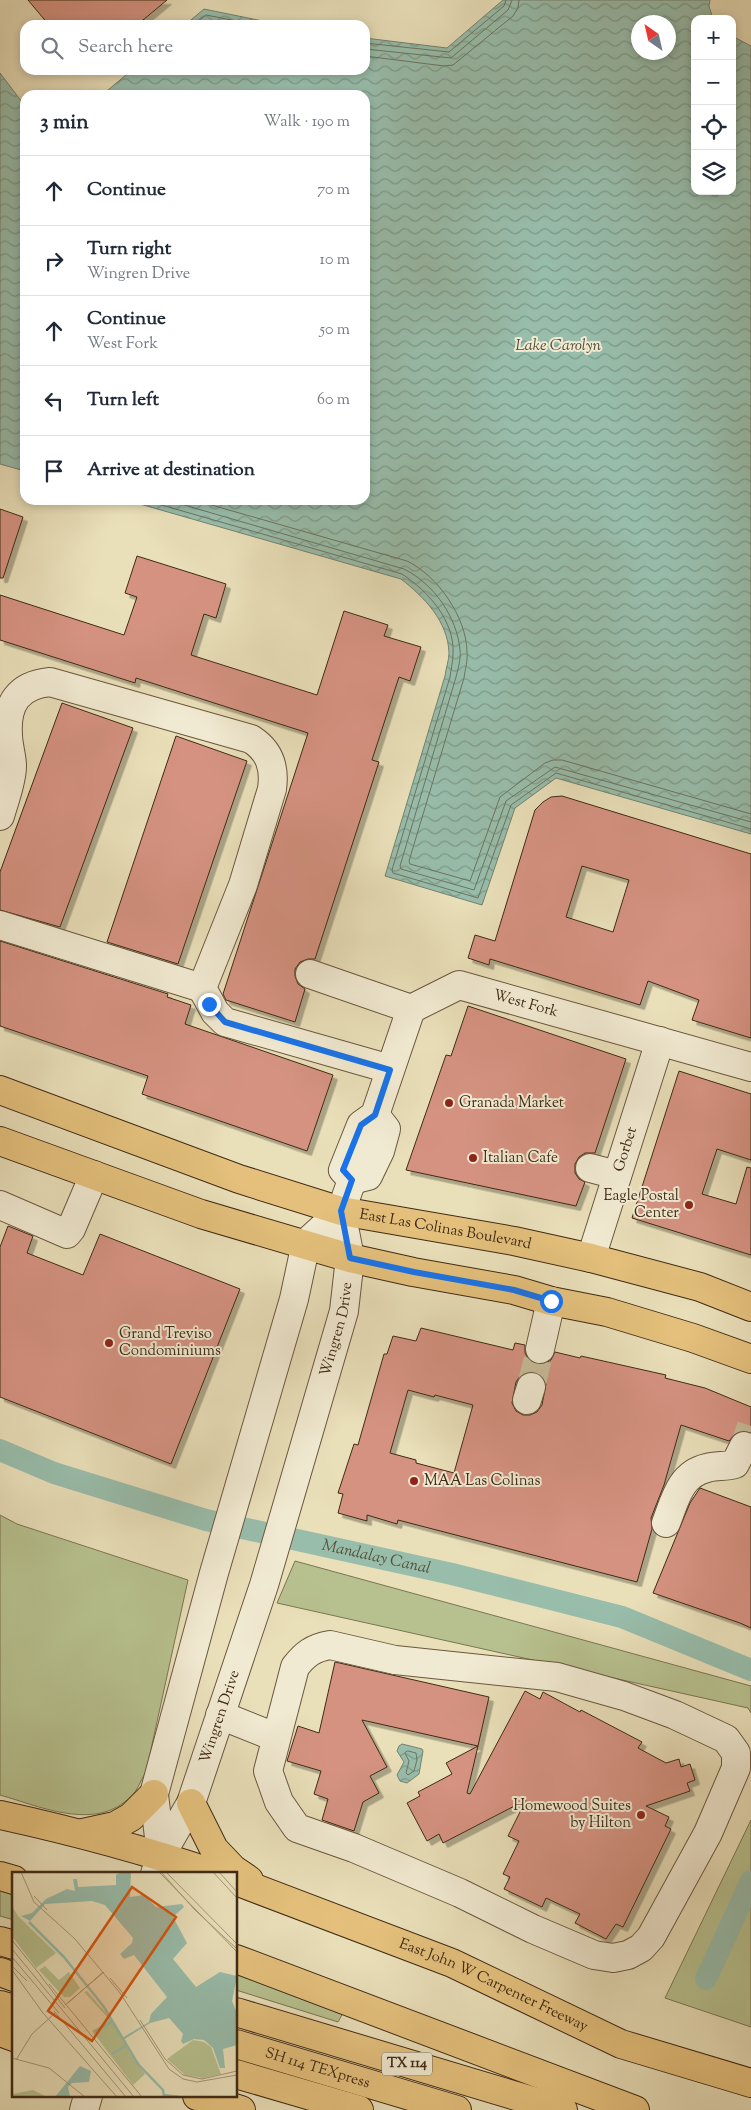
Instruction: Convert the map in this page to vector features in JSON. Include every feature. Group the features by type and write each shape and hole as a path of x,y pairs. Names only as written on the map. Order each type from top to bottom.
{"main road":[{"name":"East Las Colinas Boulevard","path":"0,1090 239,1179 341,1211 514,1241 591,1258 700,1287 751,1307"},
{"path":"1,1144 201,1214 306,1243 350,1258 514,1290 551,1301 607,1312 693,1338 751,1359"},
{"path":"81,1833 115,1826 132,1817 154,1794"},
{"path":"191,1804 214,1849 237,1872"},
{"path":"0,1815 81,1833 158,1865 202,1872"},
{"path":"238,1872 267,1892"},
{"name":"East John W Carpenter Freeway","path":"238,1882 452,1963 621,2044 751,2083"},
{"path":"238,1960 635,2110"},
{"name":"TX 114","path":"238,2013 563,2110"},
{"path":"0,2032 12,2036"},
{"name":"SH 114 TEXpress","path":"238,2045 457,2110"},
{"name":"SH 114 TEXpress","path":"238,2075 359,2110"},
{"path":"203,2098 241,2110"}],"street":[{"path":"0,816 12,767 8,736 10,709 18,694 38,683 50,682 251,739 259,744 268,755 272,768 272,790 243,885 202,988"},
{"path":"0,925 202,988 215,1012 225,1022 390,1070"},
{"path":"158,1865 154,1794 214,1573 294,1299 306,1243 341,1211 352,1180 368,1176 380,1151 386,1129 375,1115 411,1009 310,974"},
{"name":"West Fork","path":"411,1009 459,985 751,1067"},
{"name":"Gorbet","path":"591,1258 660,1041"},
{"path":"590,1168 617,1175"},
{"path":"0,1205 67,1234 71,1229 94,1175"},
{"name":"Wingren Drive","path":"158,1865 191,1804 264,1585 344,1311 350,1258 341,1211"},
{"path":"540,1349 551,1301"},
{"path":"666,1523 680,1486 686,1478 697,1471 709,1467 735,1464 744,1446"},
{"path":"330,1645 395,1660 557,1677 624,1696 676,1715 726,1739 736,1753 736,1768 708,1833 651,1937 641,1948 628,1955 613,1958 594,1955 533,1929 460,1892 354,1848 297,1828 278,1802 268,1771 275,1737 295,1666 305,1654 318,1647 330,1645"},
{"path":"220,1715 275,1737"}],"shaded area":[{"path":"0,1515 17,1524 188,1580 146,1772 135,1792 121,1805 105,1812 88,1815 70,1814 34,1806 0,1795"},
{"path":"295,1561 751,1686 751,1713 748,1708 277,1603"},
{"path":"751,1820 751,2027 665,1998"},
{"path":"0,1890 12,1894 12,1919 0,1916"},
{"path":"238,1970 344,2011 338,2022 238,1991"}],"water":[{"name":"Lake Carolyn","path":"503,0 710,0 709,6 712,15 691,15 691,195 736,195 736,38 751,46 751,834 556,778 515,808 482,905 385,876 449,658 448,641 439,620 426,602 401,579 143,505 370,505 370,90 108,90 126,75 370,75 370,39 447,48"},
{"path":"204,9 258,20 191,20"},
{"path":"0,73 20,99 20,470 0,464"},
{"path":"402,1744 422,1749 423,1751 419,1774 407,1783 400,1781 397,1775 404,1762 397,1751"}],"building":[{"path":"28,0 167,0 143,20 45,20"},
{"path":"0,509 23,517 3,578 0,578"},
{"path":"137,556 226,584 216,618 204,614 191,655 317,695 344,611 388,625 384,636 421,647 410,681 399,677 372,760 379,762 315,959 300,962 295,969 298,984 305,989 295,1022 226,1000 223,994 308,733 136,678 135,683 0,640 0,595 124,635 137,597 125,593"},
{"path":"62,703 133,728 60,927 0,910 0,872"},
{"path":"176,736 247,761 178,964 107,942"},
{"path":"562,796 751,854 751,1038 692,1020 699,1000 648,981 640,1005 490,959 489,965 468,958 475,935 495,941 535,810 551,797","holes":["582,866 629,880 613,932 566,917"]},
{"path":"0,941 168,994 167,997 191,1005 185,1024 333,1075 307,1151 142,1094 148,1076 0,1026"},
{"path":"468,1006 626,1059 595,1153 585,1153 579,1157 575,1164 575,1173 579,1179 585,1182 576,1206 406,1170 446,1055 451,1056"},
{"path":"679,1071 751,1094 751,1160 717,1149 702,1194 736,1204 747,1167 751,1168 751,1255 632,1218"},
{"name":"Grand Treviso Condominiums","path":"8,1226 33,1236 27,1253 83,1275 100,1234 240,1289 171,1464 0,1397 0,1247"},
{"name":"MAA Las Colinas","path":"421,1328 513,1350 515,1343 525,1345 525,1353 529,1360 537,1364 544,1364 551,1360 555,1352 666,1375 665,1378 705,1388 751,1407 751,1432 744,1430 736,1433 729,1441 681,1425 664,1485 651,1518 652,1529 637,1582 398,1520 397,1524 367,1515 367,1521 338,1513 343,1494 338,1493 354,1444 358,1445 384,1354 387,1354 393,1336 416,1341","holes":["527,1372 535,1372 542,1376 546,1384 542,1405 537,1412 523,1415 516,1411 512,1403 516,1382 520,1376","408,1390 473,1405 454,1473 416,1463 416,1460 390,1453"]},
{"path":"700,1488 751,1507 751,1628 653,1593 690,1503"},
{"path":"335,1662 489,1697 478,1746 362,1720 387,1767 370,1776 379,1793 363,1802 354,1831 322,1820 328,1799 314,1794 321,1771 287,1761 298,1726 319,1733"},
{"path":"525,1691 540,1699 543,1692 580,1712 581,1710 642,1742 638,1748 666,1763 679,1759 681,1767 690,1764 695,1780 687,1783 690,1791 646,1806 669,1817 665,1826 671,1829 623,1927 616,1924 606,1939 575,1923 580,1914 546,1898 542,1907 504,1889 510,1877 503,1874 519,1841 508,1836 526,1800 443,1843 439,1834 427,1841 407,1803 420,1796 418,1792 452,1774 446,1763 478,1746 467,1793 470,1794"}],"waterway":[{"name":"Mandalay Canal","path":"0,1450 54,1473 206,1520 452,1574 622,1617 751,1670"},
{"path":"706,1979 751,1881"}],"tunnel":[{"path":"531,1387 540,1349"},
{"path":"744,1446 751,1426"}],"place":[{"name":"Granada Market","path":"449,1103"},
{"name":"Italian Cafe","path":"473,1158"},
{"name":"Eagle Postal Center","path":"689,1205"},
{"name":"Grand Treviso Condominiums","path":"109,1343"},
{"name":"MAA Las Colinas","path":"414,1481"},
{"name":"Homewood Suites by Hilton","path":"641,1815"}],"route":[{"path":"209,1004 225,1022 390,1070 375,1115 361,1125 343,1170 352,1180 341,1211 350,1258 514,1290 551,1301"}]}
